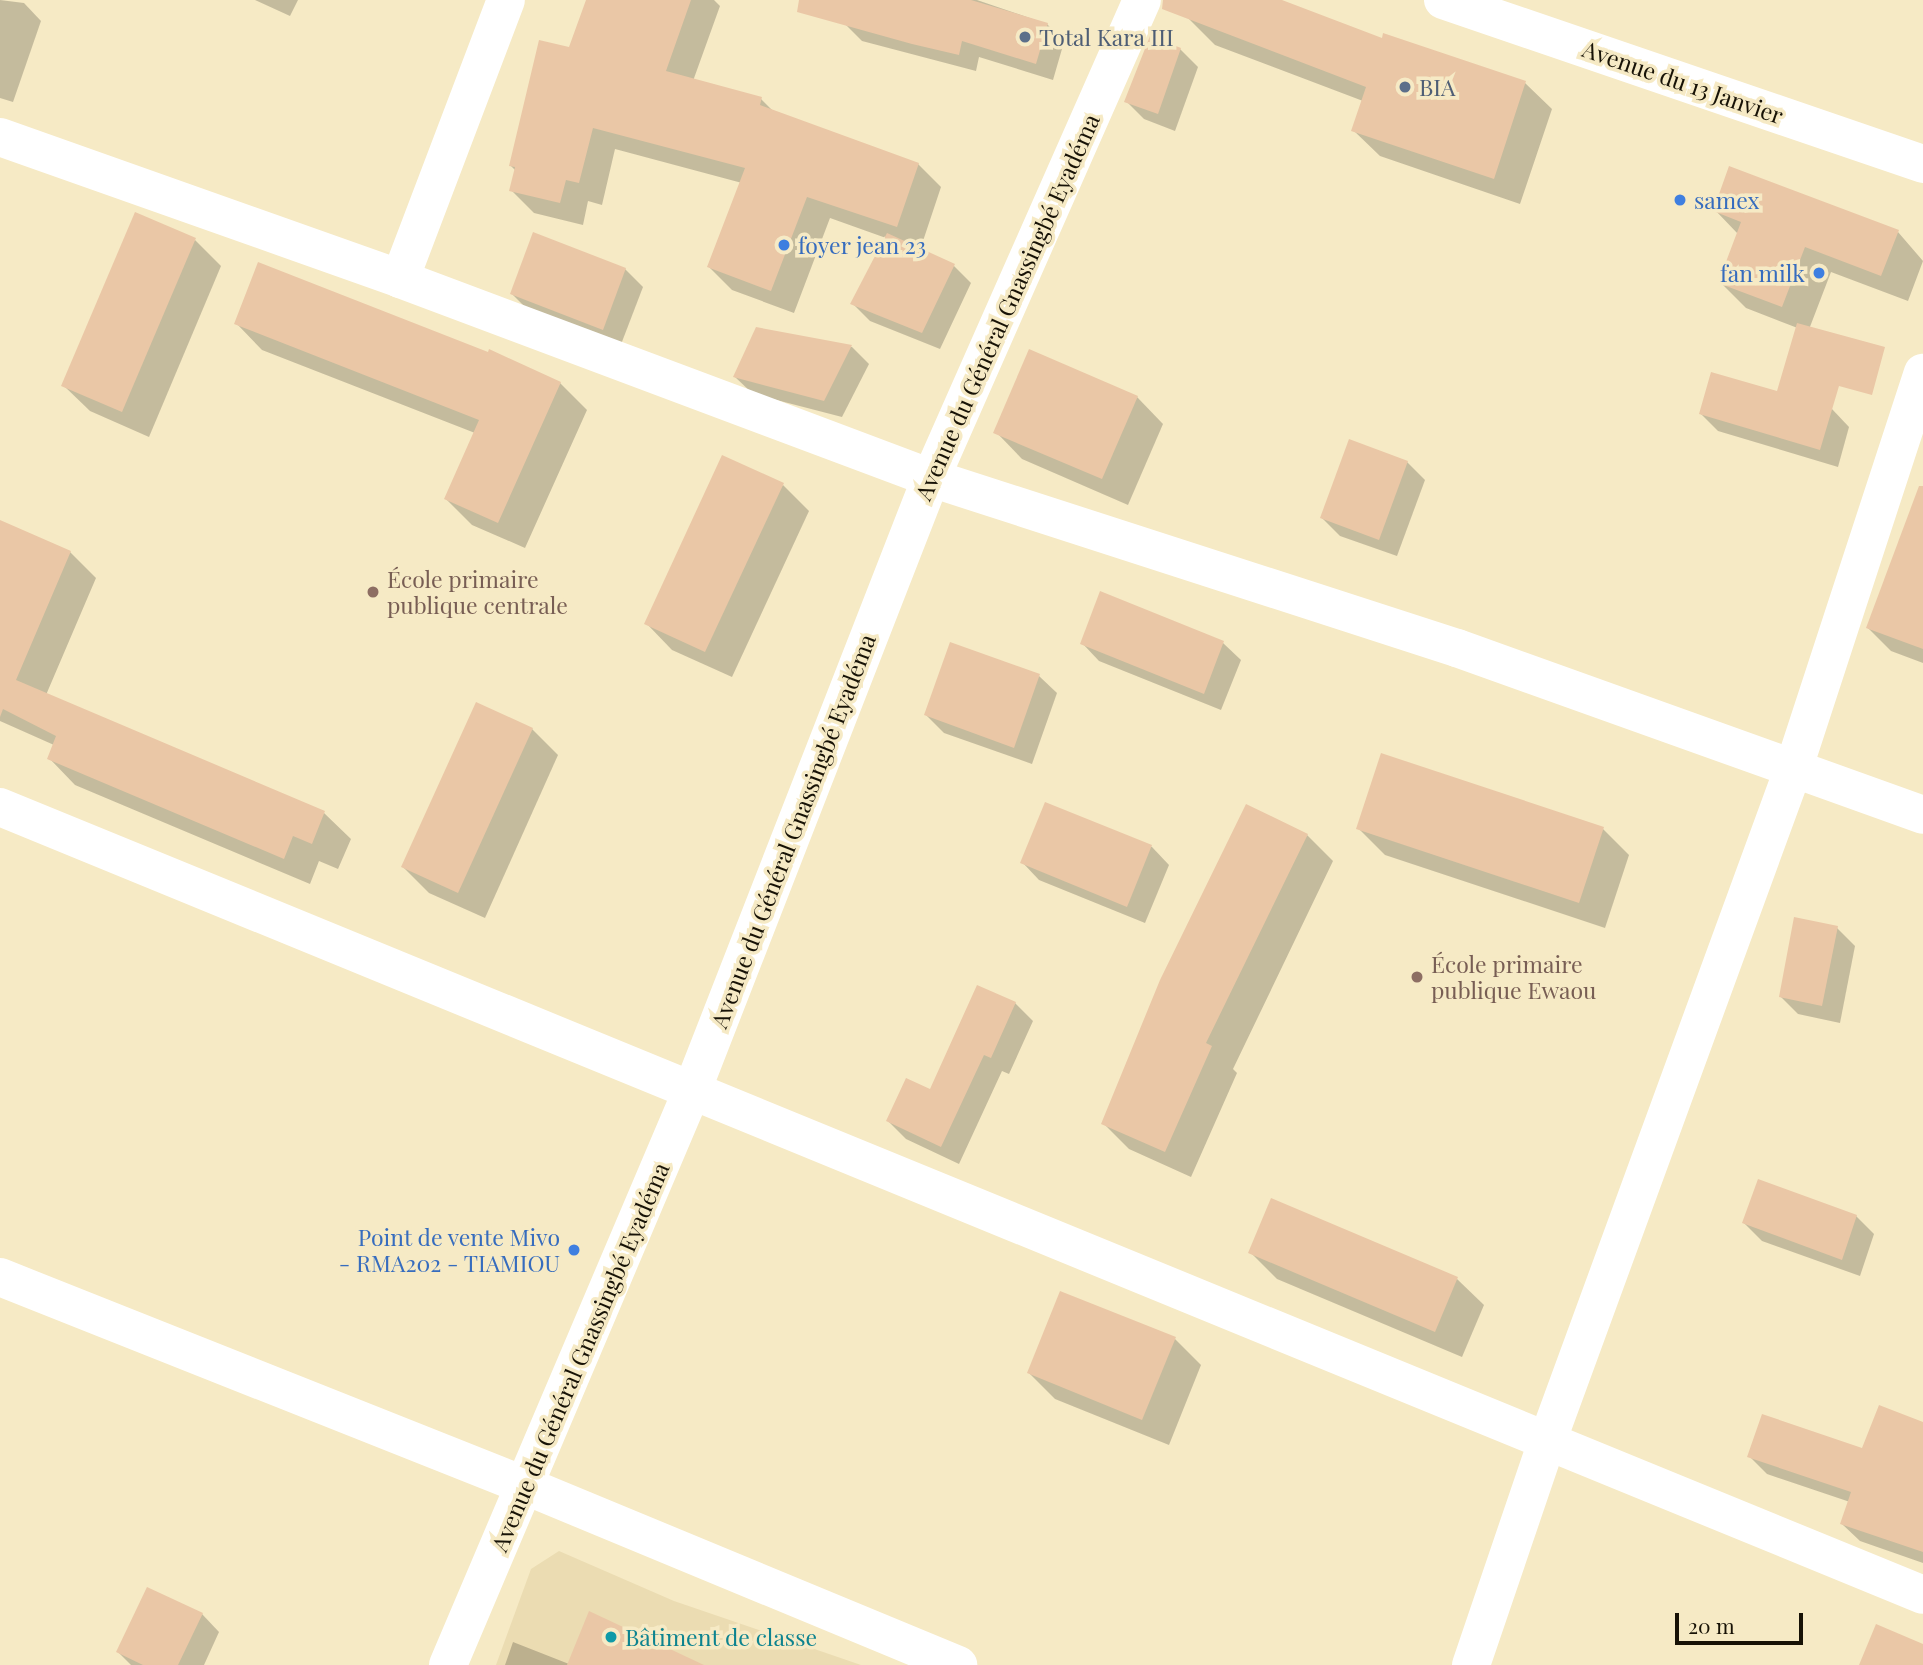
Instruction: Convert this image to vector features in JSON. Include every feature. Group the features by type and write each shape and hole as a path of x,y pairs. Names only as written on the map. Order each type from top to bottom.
{"street":[{"path":"400,279 506,0"},
{"name":"Avenue du Général Gnassingbé Eyadéma","path":"448,1665 693,1088 930,478 1142,0"},
{"name":"Avenue du 13 Janvier","path":"1443,0 1923,164"},
{"path":"0,137 400,279 930,478 1457,648 1923,815"},
{"path":"1471,1665 1548,1439 1793,770 1923,373"},
{"path":"0,807 693,1088 1923,1595"},
{"path":"0,1277 526,1486 958,1665"}],"shaded area":[{"path":"559,1551 674,1601 861,1665 496,1665 531,1569"}],"building":[{"path":"586,0 691,0 666,71 762,97 760,105 919,163 897,227 807,197 771,291 707,267 745,168 593,128 579,183 566,180 560,203 509,191 515,167 509,166 539,40 569,47"},
{"path":"799,0 971,0 1048,23 1036,64 962,41 959,55 912,44 797,12"},
{"path":"1163,0 1282,0 1382,38 1383,33 1526,81 1494,179 1351,131 1366,87 1162,9"},
{"path":"1150,36 1181,48 1158,114 1124,102"},
{"path":"1729,166 1899,230 1881,276 1805,247 1782,307 1718,283 1741,222 1713,211"},
{"path":"135,212 196,238 122,412 61,386"},
{"path":"533,232 626,268 603,330 510,294"},
{"path":"887,233 955,264 922,333 850,304"},
{"path":"258,262 488,352 489,349 561,382 498,523 444,499 479,420 234,324"},
{"path":"1797,323 1885,347 1872,395 1839,386 1820,450 1699,414 1711,372 1777,391"},
{"path":"756,327 852,345 824,401 733,377"},
{"path":"1029,349 1138,396 1102,479 993,433"},
{"path":"1349,439 1408,461 1379,540 1320,518"},
{"path":"722,455 784,483 705,652 644,624"},
{"path":"1919,486 1923,486 1923,649 1866,628"},
{"path":"0,520 71,551 16,680 325,811 312,844 293,836 284,859 47,759 56,736 3,709 0,717"},
{"path":"1100,591 1224,641 1204,694 1080,644"},
{"path":"950,642 1040,674 1014,748 924,715"},
{"path":"476,702 533,728 458,893 401,867"},
{"path":"1381,753 1604,827 1579,903 1356,829"},
{"path":"1045,802 1152,845 1127,907 1020,863"},
{"path":"1246,804 1308,834 1206,1043 1212,1046 1165,1152 1101,1124 1160,980"},
{"path":"1794,917 1838,926 1822,1006 1779,997"},
{"path":"977,985 1016,1002 991,1058 984,1055 941,1147 886,1121 906,1078 930,1089"},
{"path":"1758,1179 1857,1215 1842,1260 1742,1223"},
{"path":"1271,1198 1458,1277 1435,1332 1248,1253"},
{"path":"1060,1291 1176,1337 1142,1420 1027,1373"},
{"path":"1879,1405 1923,1422 1923,1552 1840,1524 1851,1492 1747,1457 1762,1414 1862,1448"},
{"path":"147,1587 203,1613 178,1665 143,1665 116,1652"},
{"name":"Bâtiment de classe","path":"589,1611 704,1665 567,1665"},
{"path":"1876,1624 1923,1644 1923,1665 1859,1665"}],"place":[{"name":"Total Kara III","path":"1025,37"},
{"name":"BIA","path":"1405,87"},
{"name":"samex","path":"1680,200"},
{"name":"foyer jean 23","path":"784,245"},
{"name":"fan milk","path":"1819,273"},
{"name":"École primaire publique centrale","path":"373,592"},
{"name":"École primaire publique Ewaou","path":"1417,977"},
{"name":"Point de vente Mivo - RMA202 - TIAMIOU","path":"574,1250"},
{"name":"Bâtiment de classe","path":"611,1637"}]}
